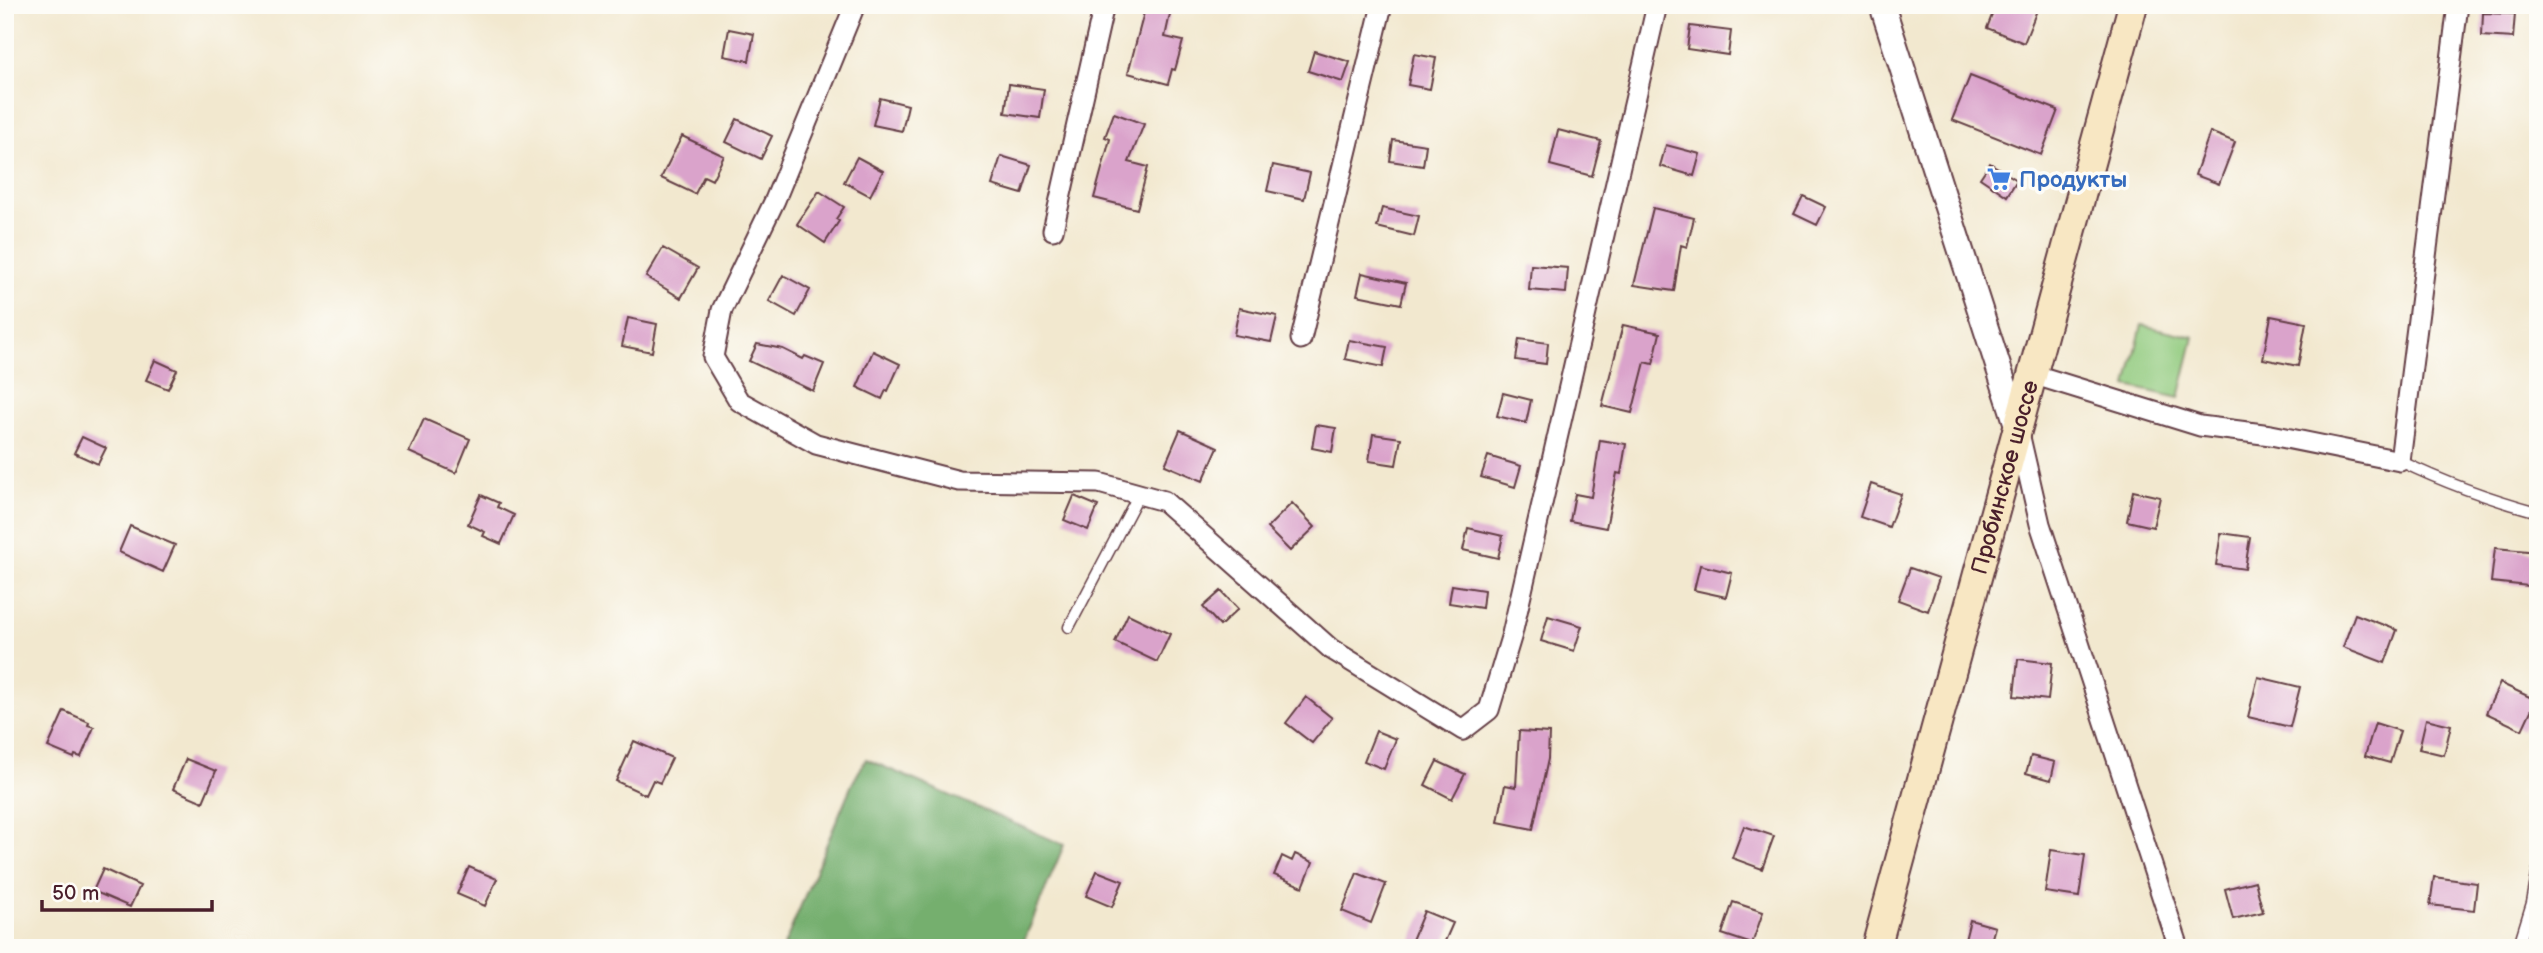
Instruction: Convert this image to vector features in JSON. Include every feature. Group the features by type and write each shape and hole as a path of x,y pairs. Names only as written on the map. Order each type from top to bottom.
{"main road":[{"name":"Пробинское шоссе","path":"1876,948 2133,5"}],"street":[{"path":"855,5 775,200 722,310 713,357 739,401 817,444 959,481 1100,483 1164,501 1331,649 1463,730 1489,710 1512,634 1657,5"},
{"path":"1053,230 1104,5"},
{"path":"1301,339 1382,5"},
{"path":"1882,5 2017,425 2040,524 2179,948"},
{"path":"2032,374 2200,426 2271,435 2400,461 2458,5"}],"lane":[{"path":"2400,461 2439,480 2494,500 2538,512"},
{"path":"1069,628 1139,494"},
{"path":"2518,948 2532,903 2538,870"}],"green space":[{"path":"2142,325 2194,337 2179,398 2127,386"},
{"path":"866,759 1064,845 1021,948 783,948 852,784"}],"building":[{"path":"1146,5 1172,5 1165,37 1183,41 1168,84 1128,73"},
{"path":"1996,5 2039,5 2024,43 1987,28"},
{"path":"2483,13 2515,14 2513,38 2482,36"},
{"path":"1690,26 1731,31 1728,55 1687,49"},
{"path":"729,29 754,34 749,61 724,56"},
{"path":"1314,51 1350,62 1343,82 1308,71"},
{"path":"1414,54 1436,58 1430,89 1408,85"},
{"path":"1970,76 2058,110 2041,155 1952,120"},
{"path":"1009,84 1044,89 1040,118 1005,113"},
{"path":"880,98 908,105 902,131 873,125"},
{"path":"1114,113 1144,124 1129,162 1148,167 1137,209 1094,198 1110,139 1105,137"},
{"path":"737,119 772,136 761,159 726,142"},
{"path":"1558,130 1601,141 1592,176 1550,165"},
{"path":"2210,132 2235,142 2219,184 2195,175"},
{"path":"682,136 724,156 712,180 704,176 695,194 661,178"},
{"path":"1393,140 1426,145 1423,166 1390,161"},
{"path":"1666,145 1700,154 1694,176 1660,166"},
{"path":"1001,156 1031,165 1022,194 992,185"},
{"path":"857,157 883,171 870,196 844,182"},
{"name":"Продукты","path":"1990,163 2017,180 2007,196 1980,178"},
{"path":"1273,165 1310,173 1304,199 1267,191"},
{"path":"819,191 844,207 836,219 839,221 825,243 797,224"},
{"path":"1803,196 1826,207 1817,225 1794,214"},
{"path":"1382,208 1419,216 1414,236 1377,227"},
{"path":"1653,208 1694,218 1687,247 1681,245 1674,291 1634,285"},
{"path":"663,248 698,268 681,298 646,277"},
{"path":"1531,265 1568,268 1566,293 1529,290"},
{"path":"1362,273 1406,283 1401,304 1357,295"},
{"path":"783,275 810,290 796,316 769,301"},
{"path":"1239,308 1277,316 1271,342 1234,335"},
{"path":"2271,316 2306,323 2298,366 2263,359"},
{"path":"628,318 657,324 652,352 622,346"},
{"path":"1623,325 1660,333 1653,364 1645,362 1632,413 1602,406"},
{"path":"1519,339 1548,343 1546,364 1516,360"},
{"path":"1349,340 1387,347 1383,367 1345,359"},
{"path":"757,344 783,349 803,359 805,356 824,364 813,391 749,361"},
{"path":"873,351 900,364 882,399 857,387"},
{"path":"155,360 177,370 168,389 146,380"},
{"path":"1503,393 1531,400 1526,423 1497,416"},
{"path":"424,419 470,439 456,473 409,452"},
{"path":"1316,425 1336,428 1332,452 1312,448"},
{"path":"1180,430 1218,447 1203,481 1165,465"},
{"path":"1373,434 1401,438 1396,465 1369,461"},
{"path":"82,437 106,448 98,464 74,453"},
{"path":"1600,440 1626,444 1606,528 1570,521 1575,494 1591,497"},
{"path":"1488,456 1521,466 1515,487 1481,477"},
{"path":"1871,484 1901,494 1889,527 1860,517"},
{"path":"2133,491 2160,497 2153,527 2127,521"},
{"path":"481,495 499,503 497,507 514,515 501,544 483,536 485,532 468,524"},
{"path":"1074,496 1098,506 1088,530 1064,520"},
{"path":"1292,503 1315,527 1290,551 1267,528"},
{"path":"130,526 175,545 163,572 119,552"},
{"path":"1468,528 1503,536 1498,558 1463,550"},
{"path":"2221,533 2250,537 2245,569 2216,565"},
{"path":"2495,548 2538,552 2538,587 2491,582"},
{"path":"1700,565 1732,573 1726,597 1694,590"},
{"path":"1910,568 1939,578 1928,611 1898,600"},
{"path":"1452,585 1484,590 1482,608 1449,603"},
{"path":"1221,591 1238,609 1220,626 1203,607"},
{"path":"1128,614 1170,634 1157,662 1115,642"},
{"path":"2355,614 2397,630 2385,663 2343,647"},
{"path":"1548,616 1582,626 1574,651 1541,641"},
{"path":"2018,659 2052,663 2048,700 2014,696"},
{"path":"2258,677 2300,687 2290,727 2248,717"},
{"path":"2500,683 2536,700 2522,730 2486,713"},
{"path":"1306,697 1332,718 1312,743 1286,723"},
{"path":"64,711 94,727 81,757 75,755 74,758 48,747"},
{"path":"2426,719 2451,725 2444,755 2419,749"},
{"path":"2375,723 2400,731 2390,763 2365,756"},
{"path":"1376,731 1396,739 1384,769 1364,761"},
{"path":"1519,731 1549,733 1548,759 1533,829 1498,822 1505,785 1516,787"},
{"path":"634,741 672,758 660,783 653,780 646,795 616,781"},
{"path":"2031,756 2055,762 2051,780 2026,773"},
{"path":"186,759 216,771 203,802 173,789"},
{"path":"1437,761 1465,774 1452,799 1425,785"},
{"path":"1744,826 1774,836 1762,869 1732,858"},
{"path":"2051,850 2085,855 2079,897 2045,892"},
{"path":"1295,854 1313,862 1303,887 1274,875 1282,856 1292,861"},
{"path":"469,867 497,879 485,906 457,894"},
{"path":"103,869 140,886 130,907 93,891"},
{"path":"1097,871 1123,881 1112,907 1086,896"},
{"path":"1357,873 1386,884 1371,923 1342,911"},
{"path":"2434,877 2477,883 2474,910 2430,905"},
{"path":"2255,881 2263,912 2233,919 2225,889"},
{"path":"1733,902 1763,912 1752,944 1722,934"},
{"path":"1424,911 1453,923 1442,948 1432,948 1412,940"},
{"path":"1970,920 1995,927 1989,948 1963,948"}],"place":[{"name":"Продукты","path":"1999,179"}]}
